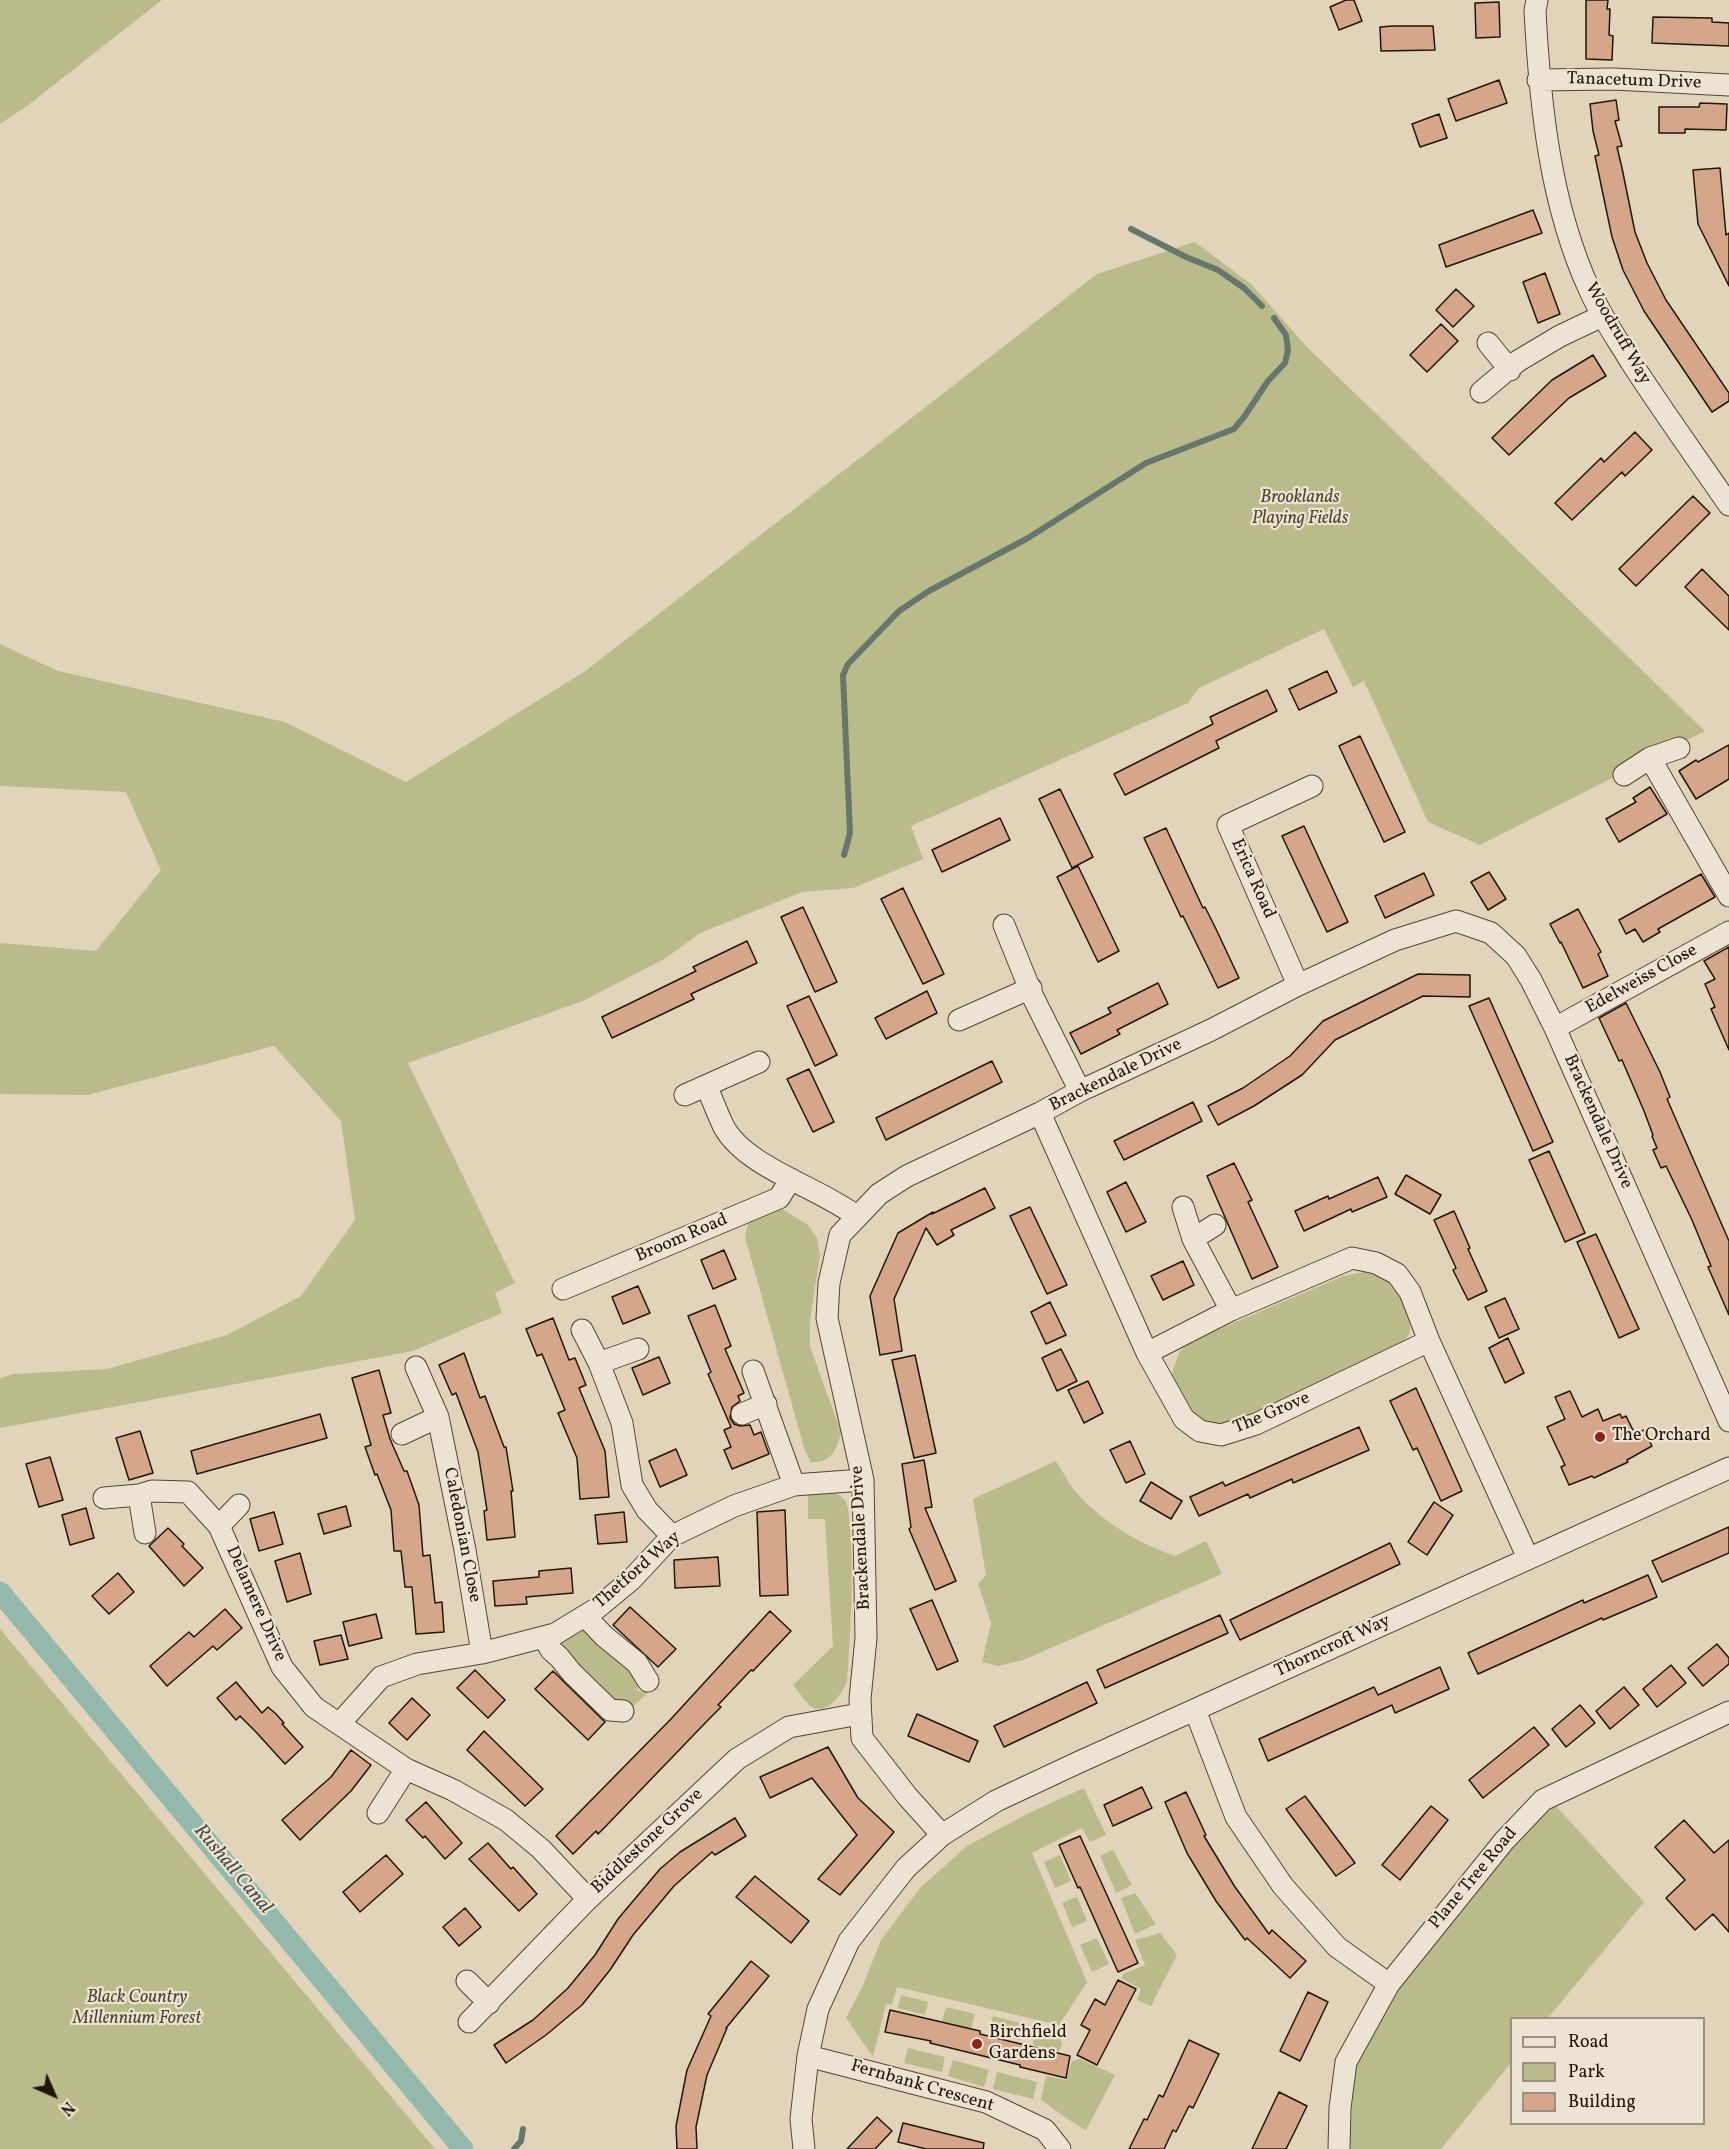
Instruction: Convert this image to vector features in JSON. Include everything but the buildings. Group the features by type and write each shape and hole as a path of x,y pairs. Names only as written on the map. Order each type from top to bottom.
{"street":[{"name":"Woodruff Way","path":"1537,0 1535,11 1538,80 1552,166 1569,236 1589,290 1602,316 1649,390 1729,505"},
{"name":"Tanacetum Drive","path":"1538,80 1614,79 1729,85"},
{"path":"1481,392 1518,361 1560,336 1602,316"},
{"path":"1488,343 1510,369"},
{"path":"1624,775 1650,758 1679,748"},
{"path":"1650,758 1729,896"},
{"name":"Erica Road","path":"1298,985 1228,825 1312,786"},
{"name":"Brackendale Drive","path":"942,1835 862,1738 859,1714 866,1638 863,1480 827,1318 829,1283 840,1235 879,1194 908,1176 1040,1113 1080,1091 1211,1030 1298,985 1395,940 1456,921 1491,933 1516,956 1531,980 1555,1028 1729,1421"},
{"path":"1004,925 1033,997 1080,1091"},
{"name":"Edelweiss Close","path":"1555,1028 1729,932"},
{"path":"959,1020 1031,988"},
{"path":"685,1095 759,1062"},
{"path":"706,1086 726,1131 752,1157 833,1200 856,1216"},
{"name":"The Grove","path":"1040,1113 1147,1353 1184,1419 1200,1431 1221,1435 1256,1424 1429,1341"},
{"name":"Broom Road","path":"563,1289 778,1198 791,1179"},
{"path":"1183,1207 1193,1239 1231,1310"},
{"path":"1193,1239 1215,1225"},
{"path":"1147,1353 1231,1310 1352,1258 1376,1263 1397,1274 1410,1292 1429,1341 1528,1558"},
{"path":"582,1330 599,1363 622,1423 632,1485 647,1510 672,1536"},
{"path":"599,1363 638,1349"},
{"name":"Caledonian Close","path":"416,1367 438,1417 465,1550 482,1653"},
{"path":"753,1371 794,1485"},
{"path":"742,1414 766,1404"},
{"path":"402,1434 438,1417"},
{"name":"Thorncroft Way","path":"804,2149 801,2119 808,2056 818,2009 849,1941 906,1868 942,1835 996,1801 1729,1468"},
{"name":"Thetford Way","path":"340,1724 381,1677 417,1664 482,1653 555,1634 585,1616 631,1580 672,1536 734,1506 794,1485 863,1480"},
{"name":"Delamere Drive","path":"104,1498 139,1495 152,1491 188,1492 219,1526 282,1667 314,1707 406,1769 453,1790 506,1820 541,1849 588,1899"},
{"path":"139,1495 145,1533"},
{"name":"Delamere Drive","path":"219,1526 239,1505"},
{"name":"Thetford Way","path":"585,1616 604,1636 637,1663 648,1681"},
{"path":"544,1638 551,1650 560,1657 572,1673 610,1710 623,1711"},
{"path":"1195,1710 1236,1817 1283,1886 1337,1947 1389,1984"},
{"name":"Plane Tree Road","path":"1339,2149 1340,2108 1346,2061 1389,1984 1504,1841 1543,1800 1729,1712"},
{"name":"Biddlestone Grove","path":"469,2022 588,1899 737,1759 789,1727 859,1714"},
{"path":"378,1814 406,1769"},
{"path":"467,1981 489,2002"},
{"name":"Fernbank Crescent","path":"808,2056 986,2102 1045,2130 1060,2149"}],"green space":[{"path":"0,0 162,0 27,106 0,124"},
{"name":"Brooklands Playing Fields","path":"1195,242 1252,285 1307,347 1705,731 1480,845 1428,822 1364,681 1353,687 1324,629 1199,688 1188,703 911,826 923,859 853,888 802,892 700,933 666,958 583,1001 408,1063 515,1283 495,1293 502,1313 413,1351 0,1428 0,1378 14,1374 107,1369 227,1335 301,1296 355,1220 341,1121 274,1046 87,1095 0,1094 0,943 96,951 161,870 126,792 0,786 0,644 58,671 285,722 406,782 584,672 1097,274"},
{"path":"782,1209 808,1225 817,1238 820,1255 810,1320 810,1347 841,1432 832,1454 818,1462 811,1462 805,1451 745,1237 748,1223"},
{"path":"1364,1272 1387,1279 1405,1302 1411,1324 1406,1340 1398,1347 1222,1425 1198,1421 1187,1412 1172,1373 1179,1353 1187,1343 1343,1276"},
{"path":"1056,1461 1076,1493 1112,1524 1136,1539 1175,1556 1206,1541 1222,1574 1023,1660 998,1666 982,1662 991,1623 978,1584 986,1575 973,1499"},
{"path":"833,1490 845,1500 848,1508 852,1594 850,1638 847,1681 834,1702 818,1709 809,1705 793,1685 833,1646 825,1519 808,1519 808,1495 812,1491"},
{"path":"584,1628 617,1656 635,1677 638,1691 649,1692 631,1708 617,1705 553,1644"},
{"name":"Black Country Millennium Forest","path":"0,1629 435,2149 0,2149"},
{"path":"1084,1788 1106,1835 1090,1842 1082,1828 1032,1853 1087,1982 1059,2025 897,1987 892,2005 886,2004 873,2057 846,2018 864,1983 881,1940 920,1888 967,1846 1029,1813"},
{"path":"1554,1804 1644,1902 1549,2017 1510,2017 1510,2064 1441,2149 1349,2149 1355,2065 1401,1986 1512,1848"},
{"path":"1113,1850 1132,1885 1116,1893 1100,1856"},
{"path":"1060,1855 1071,1881 1055,1888 1044,1862"},
{"path":"1135,1893 1156,1924 1135,1934 1121,1898"},
{"path":"1077,1897 1087,1921 1072,1927 1062,1903"},
{"path":"1160,1933 1177,1955 1151,2006 1137,2000 1141,1989 1122,1979 1123,1974 1145,1965 1135,1940"},
{"path":"1097,1938 1109,1964 1092,1972 1080,1945"},
{"path":"901,1995 928,2002 925,2015 898,2008"},
{"path":"946,2007 975,2014 971,2029 942,2021"},
{"path":"993,2016 1024,2024 1020,2040 989,2032"},
{"path":"1036,2026 1057,2032 1062,2044 1059,2051 1033,2045"},
{"path":"908,2048 945,2057 942,2072 904,2063"},
{"path":"1080,2059 1115,2075 1086,2130 1041,2100 1046,2076 1066,2080 1072,2061"},
{"path":"953,2060 989,2070 984,2087 948,2076"},
{"path":"997,2072 1037,2082 1033,2099 993,2089"}],"waterway":[{"path":"1131,229 1186,257 1218,270 1244,288 1262,306"},
{"path":"844,855 850,833 843,675 848,664 899,611 929,591 1028,538 1146,463 1234,429 1268,381 1285,363 1288,350 1286,335 1274,318"},
{"name":"Rushall Canal","path":"0,1592 463,2149"},
{"path":"514,2149 521,2141 523,2129"}],"place":[{"name":"The Orchard","path":"1600,1437"},
{"name":"Birchfield Gardens","path":"977,2044"}]}
